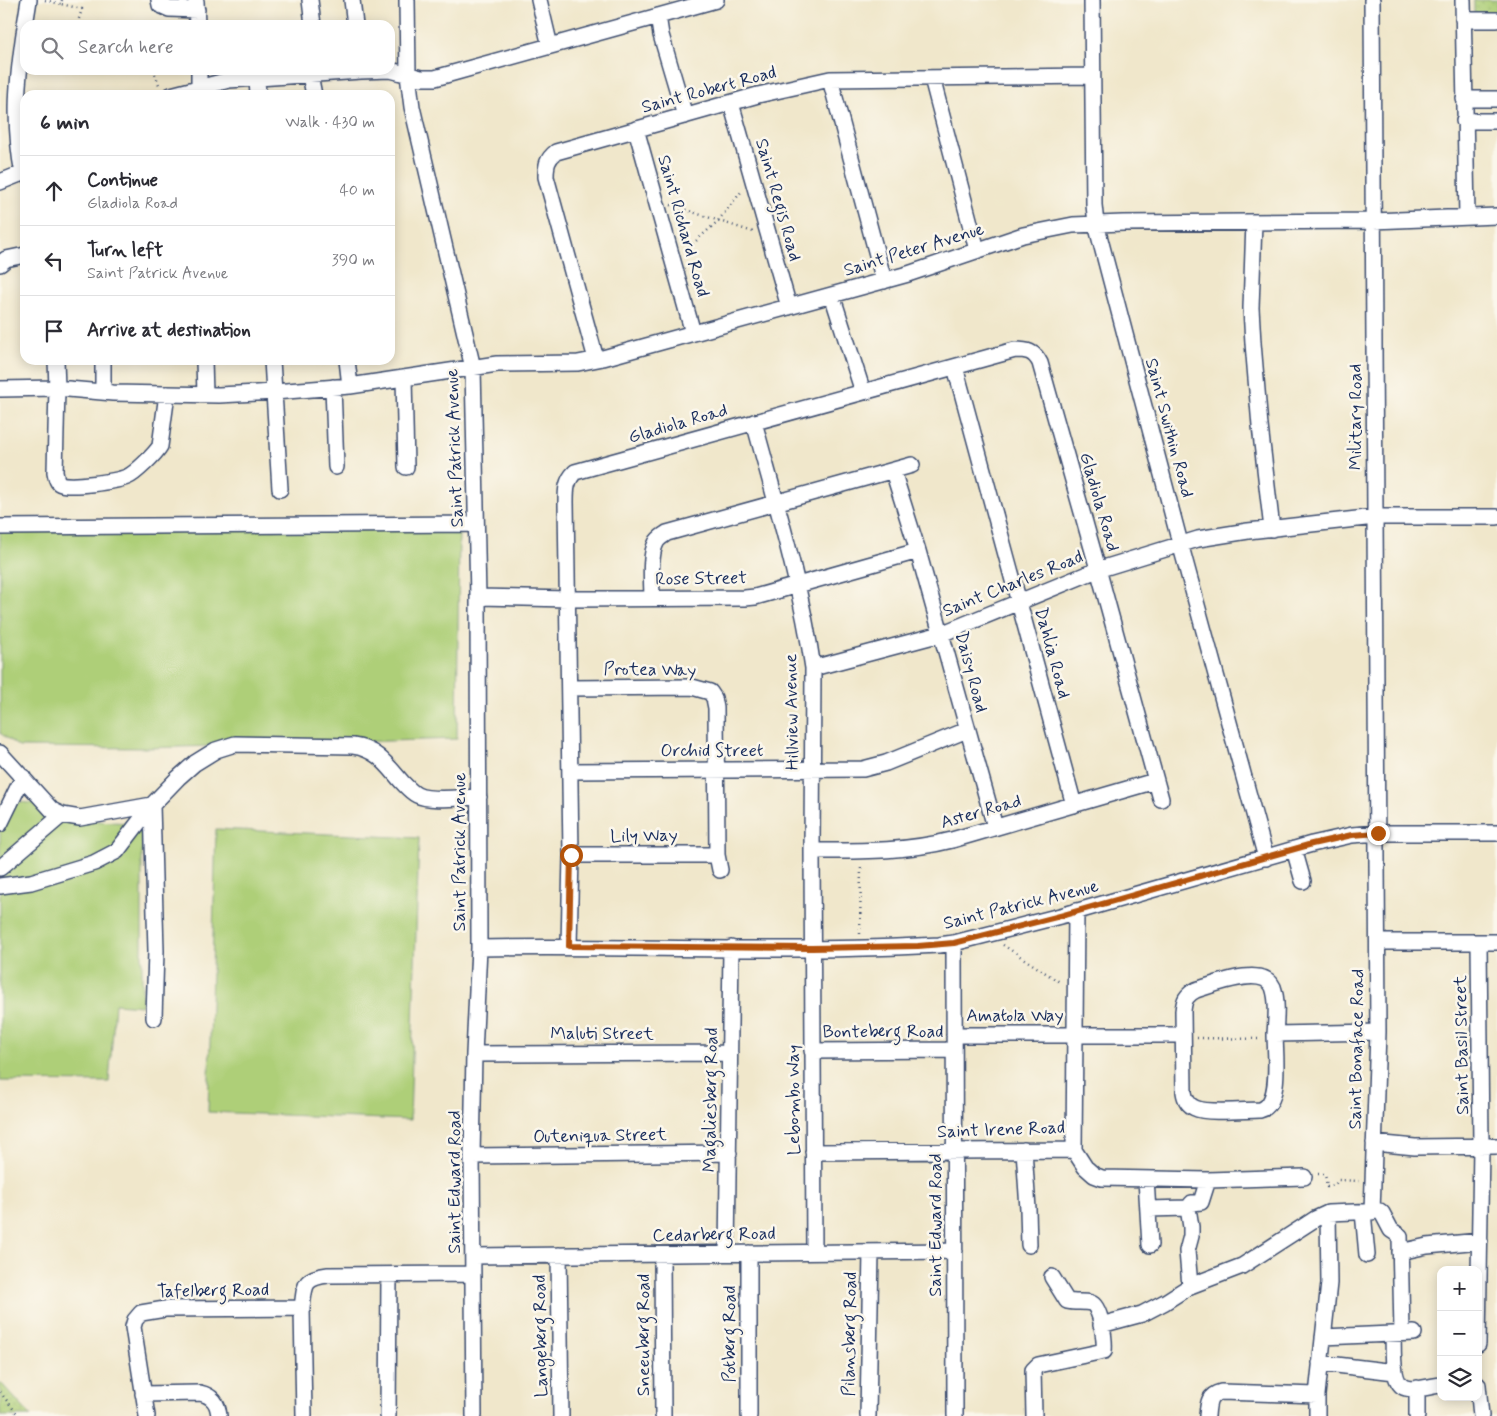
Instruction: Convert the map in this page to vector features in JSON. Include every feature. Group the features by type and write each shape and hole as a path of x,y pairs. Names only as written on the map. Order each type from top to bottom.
{"street":[{"path":"26,20 28,0"},
{"path":"159,0 160,5 165,8 197,12"},
{"path":"310,0 312,20"},
{"path":"352,0 354,20"},
{"name":"Saint Patrick Avenue","path":"406,0 408,75 412,107 473,368 478,596 479,948 569,946 812,948 918,946 954,943 1076,912 1294,849 1352,835 1378,833 1497,833"},
{"path":"539,0 550,46"},
{"path":"395,71 420,78 435,78 716,0"},
{"name":"Saint Swithin Road","path":"1092,0 1094,205 1096,224 1266,858"},
{"name":"Military Road","path":"1372,0 1378,833"},
{"path":"1463,0 1467,217"},
{"path":"658,16 685,116"},
{"path":"1463,20 1497,20"},
{"path":"20,56 16,130 20,152"},
{"path":"199,75 199,90"},
{"path":"202,90 229,80 292,75"},
{"path":"314,90 316,75"},
{"name":"Saint Robert Road","path":"596,359 546,177 546,169 550,157 556,152 805,83 830,79 1092,76"},
{"path":"257,78 258,90"},
{"path":"932,78 977,250"},
{"path":"830,79 884,281"},
{"path":"1464,99 1497,99"},
{"name":"Saint Regis Road","path":"732,103 788,307"},
{"path":"1464,121 1497,121"},
{"name":"Saint Richard Road","path":"636,129 693,333"},
{"path":"0,182 20,174"},
{"name":"Saint Peter Avenue","path":"0,389 57,388 205,395 274,392 350,386 497,364 578,362 596,359 884,281 1023,235 1073,225 1373,221 1497,216"},
{"path":"1254,222 1253,343 1260,426 1272,528"},
{"path":"0,264 6,260 20,256"},
{"path":"832,295 863,392"},
{"name":"Gladiola Road","path":"569,946 571,855 566,496 567,482 575,472 1015,350 1031,352 1036,356 1098,570"},
{"path":"56,365 56,478 58,482 65,485 107,482 126,478 134,473 160,446 168,394"},
{"path":"103,365 103,391"},
{"path":"204,365 205,395"},
{"path":"272,365 280,489"},
{"path":"348,365 350,386"},
{"name":"Dahlia Road","path":"955,367 1074,805"},
{"path":"404,378 406,467"},
{"path":"333,387 336,467"},
{"name":"Hillview Avenue","path":"754,422 796,585 814,668 812,948"},
{"path":"652,598 654,546 661,536 775,502 912,466"},
{"name":"Daisy Road","path":"893,471 918,551 995,827"},
{"name":"Saint Charles Road","path":"814,668 941,634 1098,570 1180,543 1272,528 1375,517 1497,517"},
{"path":"0,527 475,524"},
{"name":"Rose Street","path":"478,596 568,599 745,598 918,551"},
{"path":"1098,570 1161,799"},
{"name":"Protea Way","path":"569,688 692,687 710,692 714,698 716,708 717,770"},
{"name":"Orchid Street","path":"570,771 851,770 874,767 968,730"},
{"path":"0,886 31,882 94,863 117,851 152,805 178,778 195,763 216,750 235,744 362,747 371,750 417,795 431,798 478,797"},
{"path":"0,753 52,810 62,815 80,818 152,805"},
{"name":"Lily Way","path":"571,855 718,862 717,770"},
{"path":"0,824 23,777"},
{"name":"Aster Road","path":"812,851 920,848 1155,781"},
{"path":"152,805 156,951 154,1018"},
{"path":"0,868 62,815"},
{"name":"Saint Bonaface Road","path":"1378,833 1378,1032 1374,1143 1415,1147 1497,1146"},
{"path":"1294,849 1303,881"},
{"name":"Saint Irene Road","path":"813,1152 1074,1150 1076,912"},
{"path":"1378,942 1497,942"},
{"name":"Saint Basil Street","path":"1479,942 1482,1146 1479,1311"},
{"name":"Saint Edward Road","path":"954,943 955,1416"},
{"name":"Saint Edward Road","path":"474,1416 472,1156 479,948"},
{"name":"Magaliesberg Road","path":"728,1253 731,948"},
{"name":"Lebombo Way","path":"812,948 814,1252"},
{"path":"1255,976 1269,980 1272,985 1276,1006 1275,1034 1275,1093 1264,1109 1204,1110 1195,1109 1188,1104 1184,1092 1183,1035 1184,1004 1188,994 1232,980 1255,976"},
{"path":"1275,1034 1378,1032"},
{"name":"Amatola Way","path":"954,1035 1183,1035"},
{"name":"Bonteberg Road","path":"812,1051 954,1050"},
{"name":"Maluti Street","path":"474,1054 730,1053"},
{"path":"1367,1255 1367,1212 1373,1182 1374,1143"},
{"path":"1024,1150 1028,1209 1028,1245"},
{"path":"1074,1150 1085,1167 1094,1175 1113,1179 1208,1180 1304,1176"},
{"name":"Outeniqua Street","path":"472,1156 729,1153"},
{"path":"1146,1179 1150,1245"},
{"path":"1148,1209 1188,1208 1192,1204 1203,1200 1208,1180"},
{"path":"1188,1208 1191,1227 1187,1251 1190,1286"},
{"path":"1101,1325 1142,1314 1190,1286 1250,1262 1315,1219 1328,1214 1382,1213 1391,1230 1399,1234 1403,1333 1395,1372 1397,1382 1404,1388 1437,1386"},
{"path":"1317,1416 1317,1395 1329,1283 1328,1214"},
{"path":"1400,1252 1427,1246 1480,1241"},
{"name":"Cedarberg Road","path":"474,1256 955,1251"},
{"name":"Pilansberg Road","path":"868,1416 871,1252"},
{"name":"Potberg Road","path":"749,1253 749,1416"},
{"name":"Sneeuberg Road","path":"662,1254 663,1416"},
{"name":"Langeberg Road","path":"559,1255 561,1416"},
{"path":"304,1416 302,1308 304,1292 308,1282 313,1277 328,1275 473,1274"},
{"path":"388,1416 389,1275"},
{"path":"1034,1416 1033,1370 1038,1365 1104,1350 1105,1342 1094,1305 1068,1301 1052,1277"},
{"name":"Tafelberg Road","path":"147,1416 133,1327 135,1320 141,1313 165,1309 302,1308"},
{"path":"1323,1337 1403,1333"},
{"path":"1320,1363 1395,1372"},
{"path":"1417,1388 1417,1416"},
{"path":"1207,1416 1210,1398 1221,1392 1317,1395"},
{"path":"143,1394 200,1393 209,1395 214,1399 219,1416"},
{"path":"1480,1401 1481,1416"}],"path":[{"path":"45,0 62,2 82,9 79,20"},
{"path":"156,75 156,80 165,90"},
{"path":"673,263 718,221 752,178"},
{"path":"657,204 673,205 769,236"},
{"path":"860,947 861,851"},
{"path":"987,935 1042,968 1075,993"},
{"path":"1183,1035 1194,1038 1266,1039 1275,1034"},
{"path":"1304,1176 1325,1174 1326,1185 1330,1187 1335,1185 1338,1180 1373,1182"},
{"path":"0,1392 19,1416"}],"green space":[{"path":"1474,0 1497,0 1497,16 1474,13"},
{"path":"459,528 457,739 145,748 19,747 0,733 0,530"},
{"path":"13,802 52,804 83,813 98,821 142,824 142,1006 115,1004 109,1082 0,1081 0,807"},
{"path":"216,829 419,838 410,1120 208,1112"},
{"path":"0,1382 31,1416 0,1416"}],"route":[{"path":"571,855 569,946 731,948 918,946 954,943 1064,915 1312,844 1352,835 1378,833"}]}
